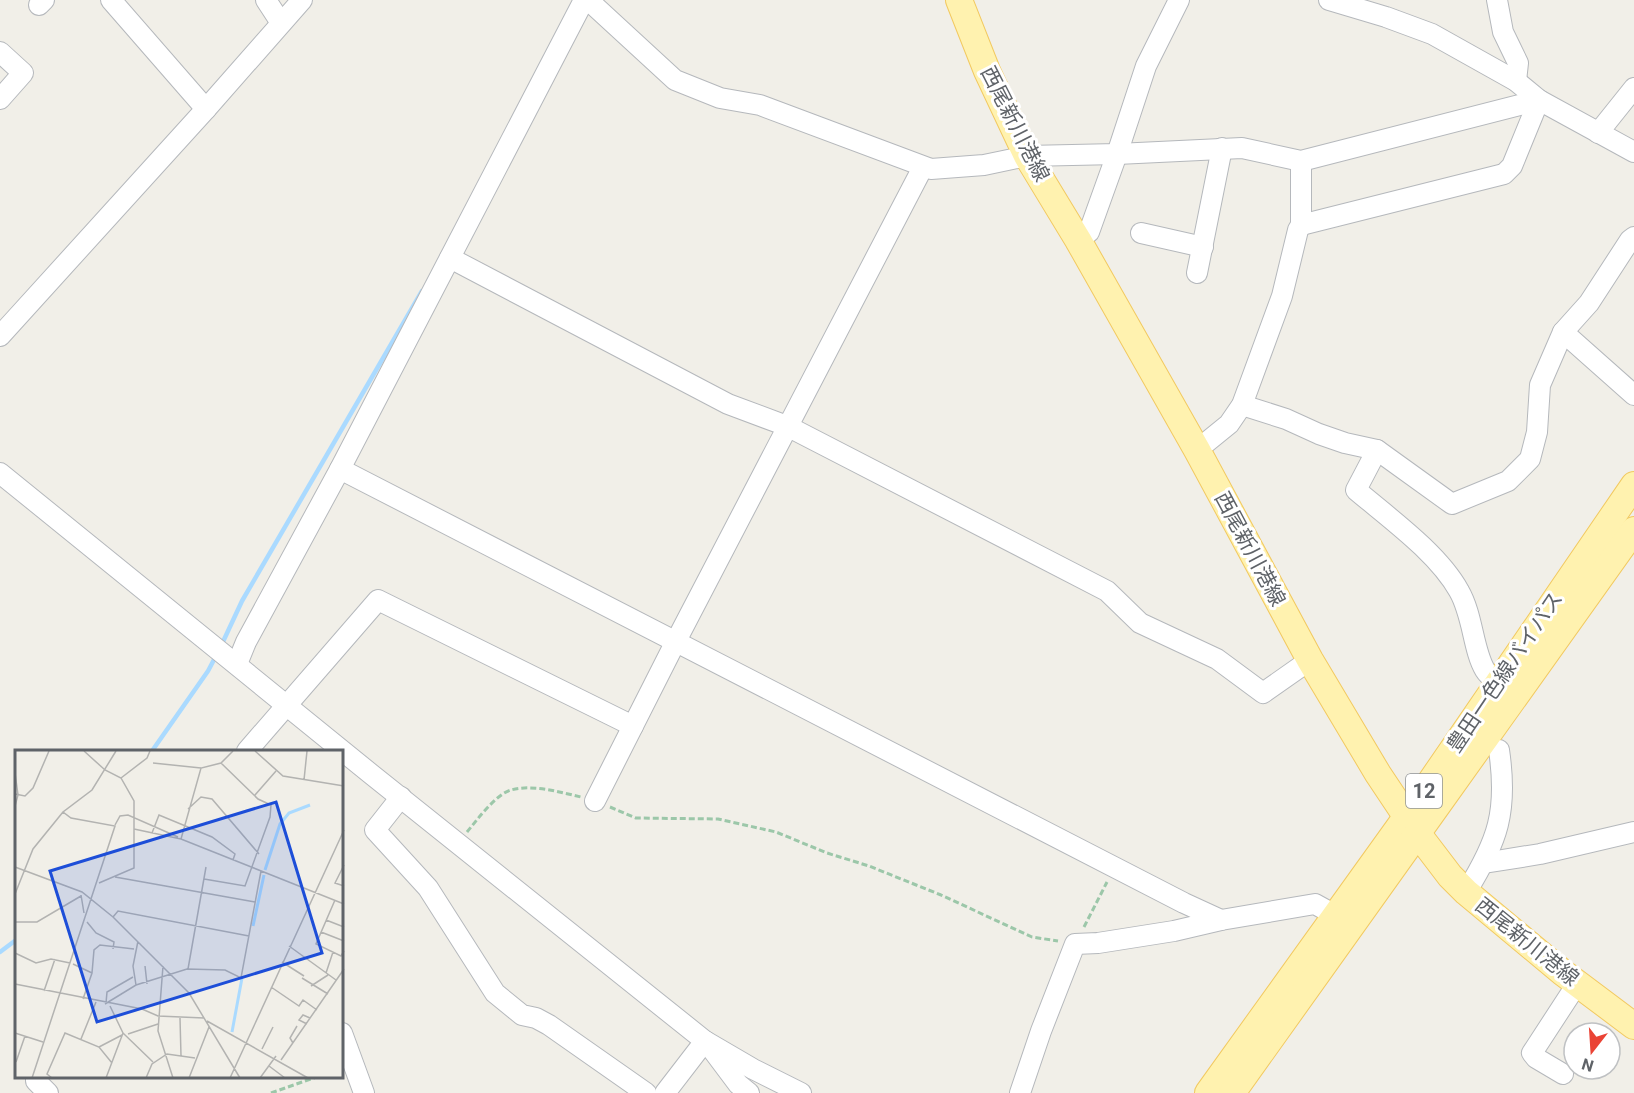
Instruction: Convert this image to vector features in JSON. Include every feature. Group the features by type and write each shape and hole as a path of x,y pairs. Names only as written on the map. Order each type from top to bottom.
{"main road":[{"name":"西尾新川港線","path":"959,0 987,71 1027,156 1078,240 1197,450 1310,660 1378,774 1450,876 1466,892 1577,984 1634,1026"},
{"name":"豊田一色線バイパス","path":"1232,1093 1354,920 1498,683 1634,485"},
{"name":"豊田一色線バイパス","path":"1208,1093 1335,915 1412,825 1634,530"}],"street":[{"path":"266,0 281,23"},
{"path":"0,336 302,0"},
{"path":"224,655 246,642 340,469 586,0 675,80 720,98 760,105 931,169 984,165 1027,156 1242,147 1301,161 1539,100"},
{"path":"1078,240 1089,232 1146,66 1179,0"},
{"path":"1329,0 1432,34 1516,81 1539,100 1634,152"},
{"path":"1497,0 1503,32 1518,63 1516,81"},
{"path":"121,4 206,109"},
{"path":"0,52 22,73 0,99"},
{"path":"1598,132 1634,88"},
{"path":"1301,225 1504,174 1512,166 1539,100"},
{"path":"1197,273 1222,148"},
{"path":"1197,450 1229,424 1242,405 1282,296 1301,225 1301,161"},
{"path":"596,801 676,641 923,166"},
{"path":"1141,233 1203,247"},
{"path":"1242,405 1286,419 1345,443 1377,450 1452,504 1508,481 1530,459 1537,432 1540,385 1563,332 1589,303 1634,237"},
{"path":"450,258 728,404 788,426 1107,591 1140,622 1217,659 1263,693 1310,660"},
{"path":"1563,332 1634,395"},
{"path":"1377,450 1356,490 1419,544 1443,569 1459,591 1470,618 1486,673 1498,683"},
{"path":"340,469 1221,920"},
{"path":"0,473 343,750"},
{"path":"248,750 378,600 633,726"},
{"path":"1466,892 1494,842 1503,795 1499,750"},
{"path":"344,751 705,1041 801,1093"},
{"path":"401,797 375,830 428,888 495,993 522,1015 536,1018 549,1025 646,1093"},
{"path":"1484,863 1540,854 1634,832"},
{"path":"1020,1093 1075,944 1098,943 1174,931 1221,920 1315,904 1335,915"},
{"path":"1562,1073 1536,1058 1532,1053 1577,984"},
{"path":"344,1038 364,1093"},
{"path":"665,1093 705,1041"},
{"path":"705,1041 738,1084 749,1093"},
{"path":"36,1078 36,1082 48,1093"}],"path":[{"path":"459,842 498,798 510,790 535,788 596,801 636,818 718,819 776,832 941,895 1032,937 1075,944 1114,867"},
{"path":"271,1093 316,1078"}],"waterway":[{"path":"221,646 242,601 422,291"},
{"path":"153,750 208,671 217,654"},
{"path":"0,952 15,941"}]}
